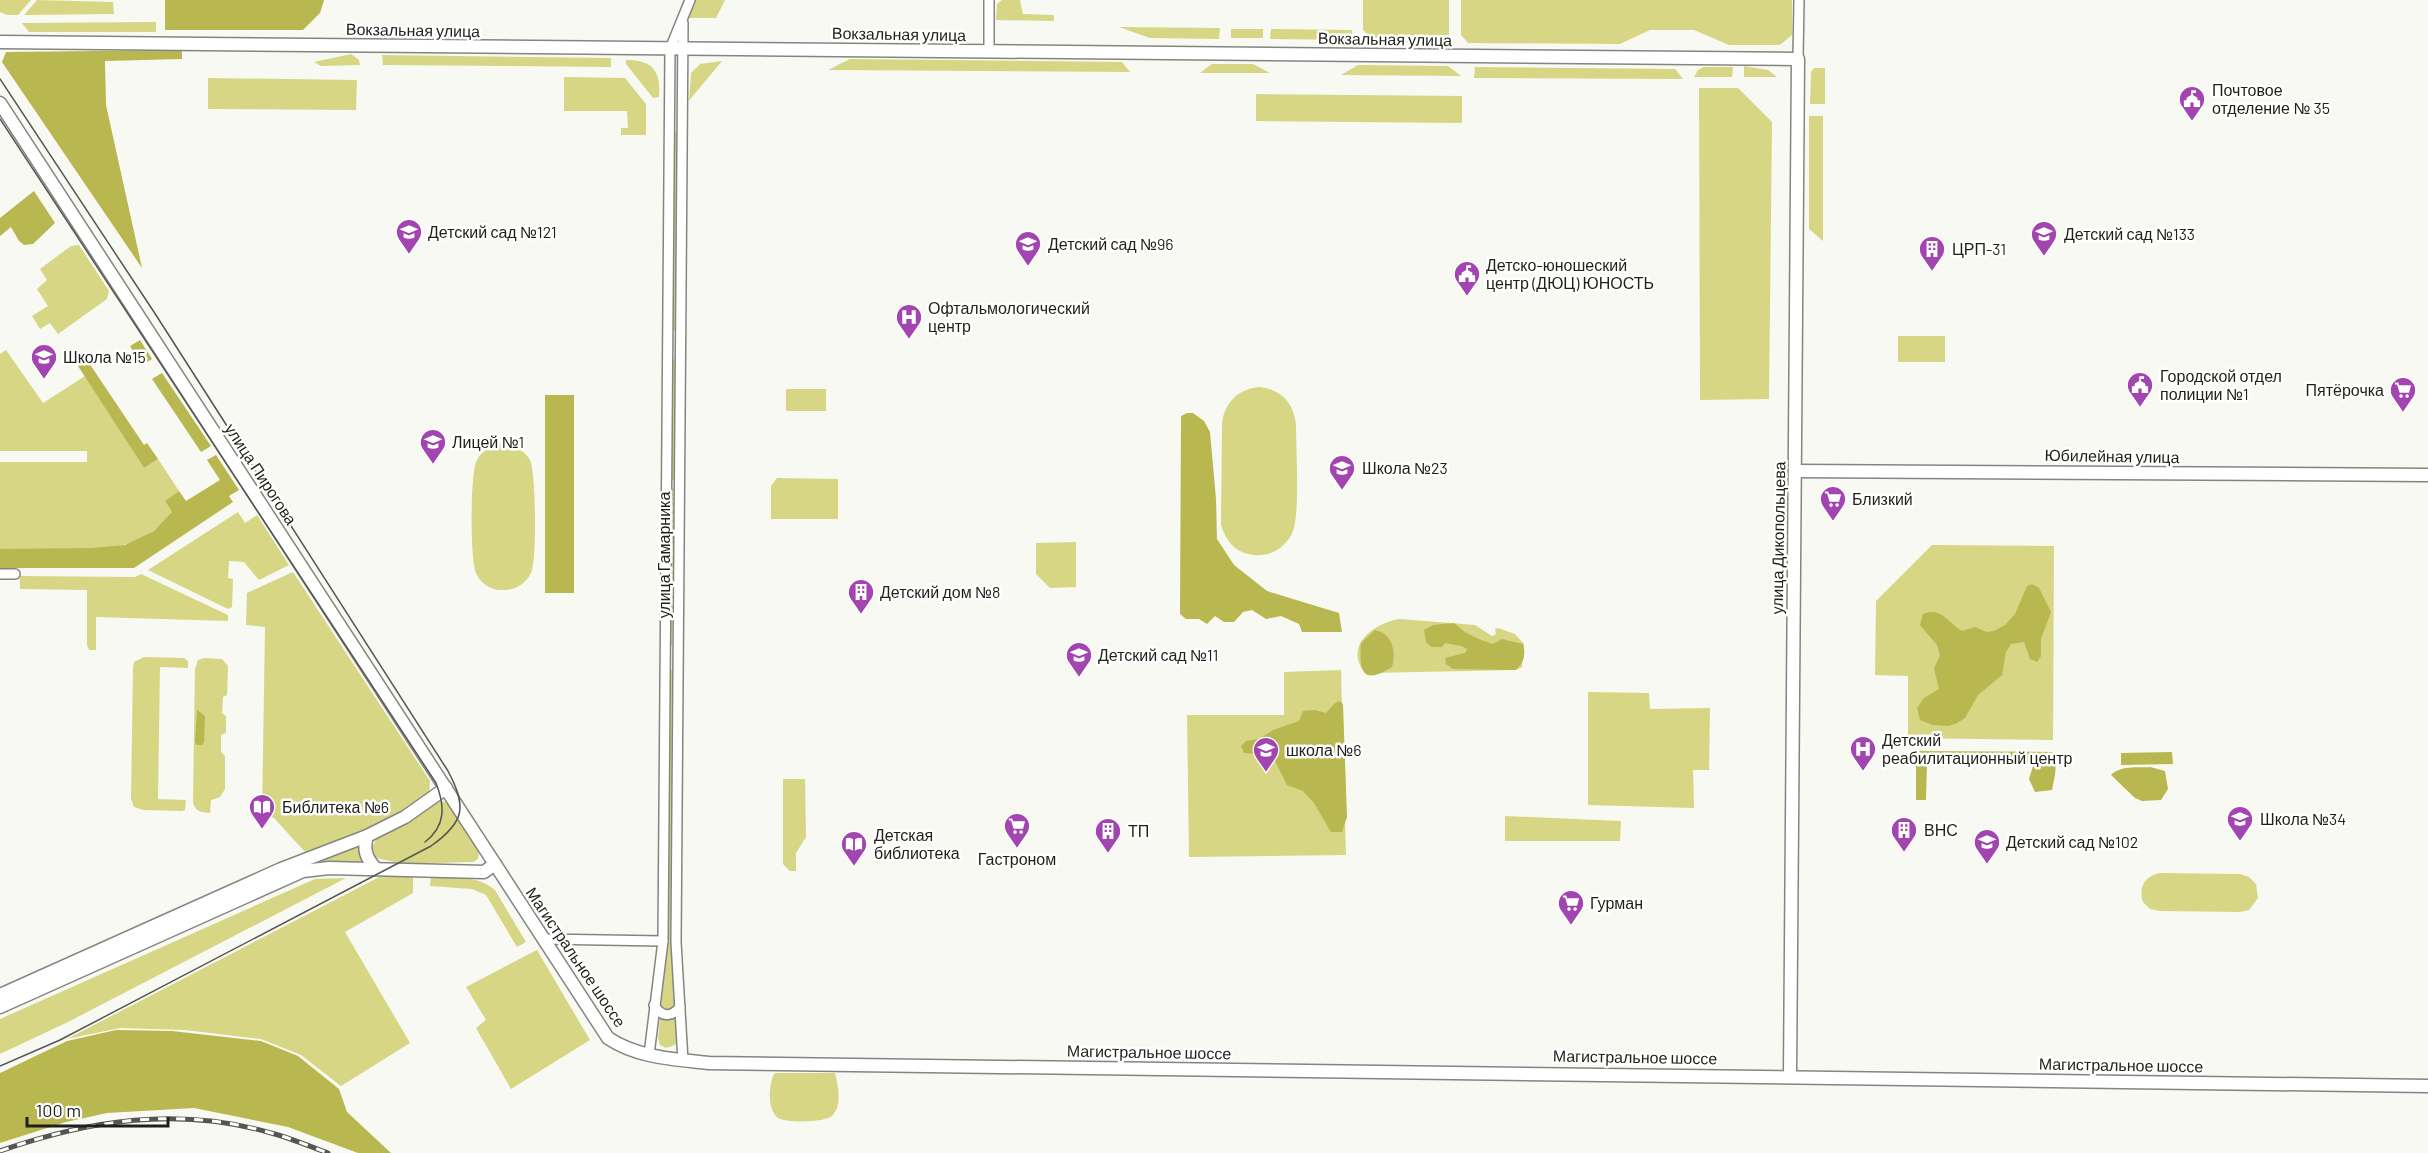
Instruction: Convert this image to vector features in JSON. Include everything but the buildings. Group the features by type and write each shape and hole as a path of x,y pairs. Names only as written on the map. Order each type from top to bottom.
{"main road":[{"name":"Вокзальная улица","path":"2,43 1798,59"},
{"name":"улица Дикопольцева","path":"1790,1076 1798,59"},
{"name":"улица Пирогова","path":"0,103 495,864"},
{"name":"Юбилейная улица","path":"1796,471 2428,475"},
{"path":"0,995 281,869 367,836 405,817 446,788"},
{"path":"367,836 364,847 368,860 376,869"},
{"path":"0,1006 303,871 329,868 484,872 495,864"},
{"name":"Магистральное шоссе","path":"495,864 608,1038 625,1049 709,1064 1790,1076 2428,1086"}],"street":[{"path":"676,49 690,0"},
{"path":"989,0 989,51"},
{"name":"улица Дикопольцева","path":"1798,59 1799,0"},
{"name":"улица Гамарника","path":"649,1055 663,941 676,49"},
{"name":"улица Гамарника","path":"676,49 675,942 683,1061"},
{"path":"0,574 15,574"},
{"path":"543,939 663,941"},
{"path":"654,1005 665,1016 671,1015 680,1007"}],"shaded area":[{"path":"0,0 31,0 18,15 7,15 0,12"},
{"path":"37,0 113,2 114,14 24,15"},
{"path":"165,0 324,0 320,13 303,30 165,30"},
{"path":"690,0 725,0 716,18 683,18"},
{"path":"1002,0 1020,0 1023,14 1054,15 1054,21 996,20 997,4"},
{"path":"1363,0 1449,0 1449,34 1443,43 1375,42 1363,30"},
{"path":"1461,0 1792,0 1792,35 1780,45 1729,45 1694,30 1650,30 1620,44 1468,43 1461,35"},
{"path":"156,22 156,32 29,32 22,23"},
{"path":"1119,27 1220,28 1219,39 1150,38"},
{"path":"1231,29 1263,29 1263,38 1231,38"},
{"path":"1271,29 1352,30 1352,40 1270,39"},
{"path":"182,50 182,59 105,61 106,105 142,268 2,62 6,52"},
{"path":"351,54 359,60 360,65 321,66 314,62"},
{"path":"382,55 611,58 611,67 383,65"},
{"path":"850,59 1122,62 1130,72 828,70"},
{"path":"626,60 642,62 653,68 658,80 659,97 653,98 626,64"},
{"path":"722,61 689,101 691,73 700,64"},
{"path":"1212,64 1253,64 1270,73 1200,73"},
{"path":"1358,65 1448,66 1461,76 1341,75"},
{"path":"1744,66 1768,70 1777,77 1744,77"},
{"path":"1475,67 1675,69 1683,79 1474,78"},
{"path":"1704,67 1733,67 1732,77 1694,77 1698,70"},
{"path":"1814,68 1825,68 1825,104 1810,104 1811,72"},
{"path":"564,77 625,78 646,104 646,135 621,135 621,128 628,128 627,111 564,111"},
{"path":"208,78 357,80 356,110 208,109"},
{"path":"1699,88 1738,88 1772,122 1769,399 1700,400"},
{"path":"1256,94 1462,96 1462,123 1256,121"},
{"path":"1809,116 1823,116 1823,241 1809,229"},
{"path":"677,131 675,331 672,330 674,132"},
{"path":"34,191 55,223 33,244 24,245 11,227 0,236 0,218"},
{"path":"79,245 109,291 107,299 58,334 50,323 40,329 32,316 48,306 37,289 47,280 40,269 71,246"},
{"path":"1898,336 1945,336 1945,362 1898,362"},
{"path":"140,340 152,359 142,365 130,346"},
{"path":"6,350 43,403 85,376 144,468 158,459 179,491 165,501 172,512 158,528 127,544 99,549 0,549 0,462 87,462 87,451 0,451 0,354"},
{"path":"673,359 676,360 676,480 670,480"},
{"path":"87,360 144,445 147,443 158,459 144,468 78,366"},
{"path":"162,373 211,446 201,452 152,379"},
{"path":"1251,388 1267,388 1285,398 1295,417 1297,495 1293,531 1286,543 1269,554 1255,555 1234,547 1221,525 1222,424 1223,416 1233,398"},
{"path":"786,389 826,389 826,411 786,411"},
{"path":"545,395 574,395 574,593 545,593"},
{"path":"1193,413 1204,421 1210,432 1217,539 1234,565 1267,591 1339,613 1342,632 1302,632 1299,624 1281,616 1266,619 1252,610 1243,612 1234,622 1224,622 1215,616 1207,624 1199,619 1186,619 1180,614 1181,416"},
{"path":"503,444 518,449 530,460 534,481 534,552 531,573 522,584 514,588 497,590 483,583 476,573 472,535 472,497 477,460 488,449"},
{"path":"216,455 239,490 229,496 233,502 134,568 0,568 0,549 92,548 125,545 154,531 172,512 165,501 179,491 186,501 220,480 207,460"},
{"path":"777,478 838,479 838,519 771,519 771,486"},
{"path":"672,488 675,489 672,646 670,645"},
{"path":"238,512 245,523 257,515 289,565 259,580 244,562 229,561 228,578 233,579 232,607 228,609 148,570"},
{"path":"1076,542 1076,587 1050,588 1036,574 1036,543"},
{"path":"1932,545 2054,546 2053,740 1908,738 1908,676 1875,675 1876,601"},
{"path":"293,572 430,781 429,795 392,817 312,853 306,853 274,818 262,814 265,627 246,625 247,593"},
{"path":"141,574 228,615 228,621 96,617 96,650 89,650 87,645 87,590 20,589 20,576 135,577"},
{"path":"2032,584 2039,588 2051,612 2041,639 2041,656 2037,662 2030,659 2024,642 2011,644 2006,652 2002,675 1978,695 1965,718 1949,726 1933,725 1920,720 1917,708 1924,698 1939,689 1934,668 1940,656 1937,645 1920,625 1923,614 1934,612 1944,616 1962,631 1975,627 1987,632 1994,631 2005,625 2015,614 2027,586"},
{"path":"1400,619 1475,625 1492,636 1496,634 1495,629 1498,628 1515,634 1524,644 1522,667 1516,670 1371,673 1363,670 1358,660 1358,651 1366,636 1382,624"},
{"path":"1454,623 1472,636 1493,644 1502,639 1523,644 1524,658 1521,664 1516,670 1453,669 1446,664 1445,658 1465,653 1467,649 1445,643 1442,647 1431,647 1426,642 1424,630 1433,625"},
{"path":"1375,630 1386,635 1392,644 1393,661 1392,667 1382,673 1368,675 1362,668 1361,643"},
{"path":"144,657 184,658 188,661 188,668 160,667 158,799 186,800 185,810 182,811 143,810 134,807 131,799 133,667 134,662"},
{"path":"222,659 228,666 227,695 223,697 222,713 226,716 226,733 221,735 221,752 225,756 225,789 220,797 211,800 210,813 197,810 193,802 195,669 198,660"},
{"path":"671,670 674,671 678,1039 675,1045 666,1048 660,1045 658,1038 667,942"},
{"name":"школа №6","path":"1341,670 1346,855 1189,857 1187,715 1284,715 1284,672"},
{"path":"1588,692 1649,693 1650,709 1710,708 1709,770 1693,770 1694,808 1588,805"},
{"path":"1340,701 1343,704 1347,817 1342,832 1331,832 1314,803 1303,791 1287,785 1272,755 1244,753 1241,746 1246,741 1259,739 1273,730 1299,721 1303,711 1315,710 1326,713"},
{"path":"197,710 205,716 202,745 197,745 195,742"},
{"path":"1916,751 2052,752 2056,767 2052,790 2035,792 2029,779 2034,763 1927,762 1926,800 1916,800"},
{"path":"2172,752 2173,764 2121,765 2121,753"},
{"path":"2150,767 2165,771 2168,789 2161,800 2142,801 2135,798 2111,775 2124,768"},
{"path":"783,779 805,779 806,837 796,853 796,871 790,871 783,864"},
{"path":"443,801 450,805 479,848 478,859 473,862 403,864 376,858 372,848 376,839 435,803"},
{"path":"1505,816 1621,821 1620,841 1505,841"},
{"path":"359,845 363,862 317,863"},
{"path":"2160,873 2240,874 2249,877 2256,884 2258,898 2249,910 2240,912 2150,909 2143,902 2142,887 2150,877"},
{"path":"385,874 413,876 413,893 345,932 410,1043 341,1086 301,1055 261,1039 185,1030 120,1028 67,1039"},
{"path":"431,877 465,878 488,885 495,890 526,942 517,947 486,895 472,889 430,886"},
{"path":"346,878 68,1022 0,1054 0,1019 315,879"},
{"path":"537,950 590,1040 511,1089 476,1028 486,1020 466,987"},
{"path":"116,1030 172,1031 261,1041 298,1056 339,1089 347,1112 391,1153 358,1153 288,1127 194,1108 107,1113 66,1122 0,1143 0,1073 67,1041"},
{"path":"775,1073 835,1073 838,1089 836,1111 823,1120 789,1121 778,1118 770,1103 771,1083"}],"tram line":[{"path":"0,79 154,312 448,771 460,804 459,813 451,829 431,846 60,1040 0,1066"},
{"path":"0,119 436,783 442,815 437,829 425,842"}],"railway":[{"path":"0,1151 67,1131 134,1120 168,1119 202,1120 237,1125 278,1135 328,1153"}],"place":[{"name":"Почтовое отделение № 35","path":"2192,122"},
{"name":"Детский сад №121","path":"409,255"},
{"name":"Детский сад №133","path":"2044,257"},
{"name":"Детский сад №96","path":"1028,267"},
{"name":"ЦРП-31","path":"1932,272"},
{"name":"Детско-юношеский центр (ДЮЦ) ЮНОСТЬ","path":"1467,297"},
{"name":"Офтальмологический центр","path":"909,340"},
{"name":"Школа №15","path":"44,380"},
{"name":"Городской отдел полиции №1","path":"2140,408"},
{"name":"Пятёрочка","path":"2403,413"},
{"name":"Лицей №1","path":"433,465"},
{"name":"Школа №23","path":"1342,491"},
{"name":"Близкий","path":"1833,522"},
{"name":"Детский дом №8","path":"861,615"},
{"name":"Детский сад №11","path":"1079,678"},
{"name":"Детский реабилитационный центр","path":"1863,772"},
{"name":"школа №6","path":"1266,773"},
{"name":"Библитека №6","path":"262,830"},
{"name":"Школа №34","path":"2240,842"},
{"name":"Гастроном","path":"1017,849"},
{"name":"ВНС","path":"1904,853"},
{"name":"ТП","path":"1108,854"},
{"name":"Детский сад №102","path":"1987,865"},
{"name":"Детская библиотека","path":"854,867"},
{"name":"Гурман","path":"1571,926"}]}
